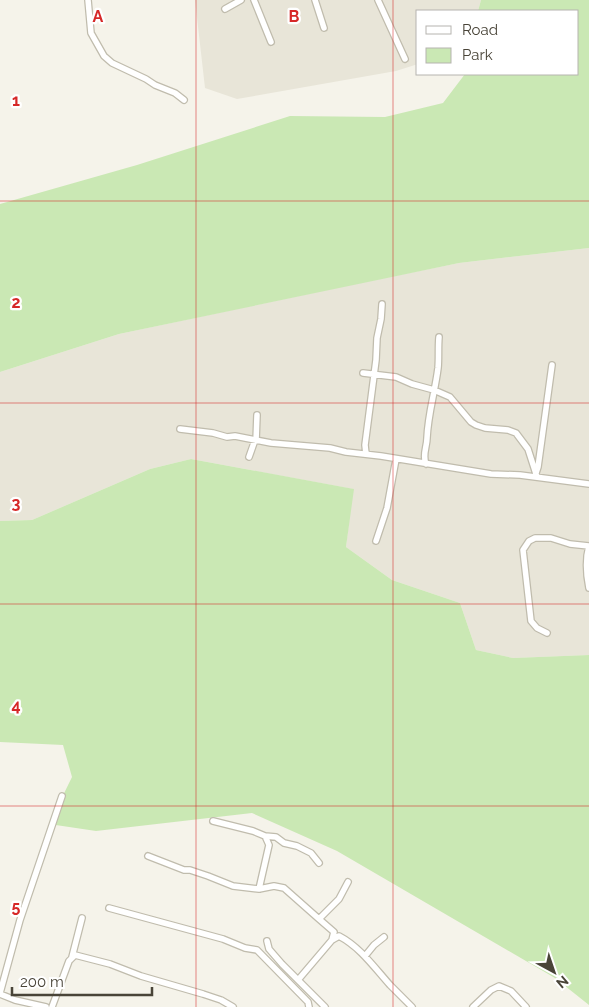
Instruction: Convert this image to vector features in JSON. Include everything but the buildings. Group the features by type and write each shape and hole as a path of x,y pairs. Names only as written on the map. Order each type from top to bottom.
{"street":[{"path":"88,0 91,33 104,56 117,66 175,93 184,100"},
{"path":"225,9 240,0"},
{"path":"254,0 271,42"},
{"path":"315,0 324,28"},
{"path":"378,0 405,59"},
{"path":"366,454 365,445 382,304"},
{"path":"424,461 438,367 439,338"},
{"path":"537,475 552,365"},
{"path":"363,373 396,377 434,390 450,397 471,422 476,425 516,433 528,449 537,475"},
{"path":"250,457 255,440 257,415"},
{"path":"180,429 213,432 227,438 235,436 330,448 417,462 424,461 490,474 537,475 589,484"},
{"path":"376,541 387,508 396,459"},
{"path":"547,633 531,621 523,550 529,541 535,538 559,540 566,544 589,546 586,555 586,573 589,588"},
{"path":"46,1007 15,1000 0,994 20,920 62,796"},
{"path":"213,821 253,831 297,846 311,853 319,863"},
{"path":"265,836 269,845"},
{"path":"258,889 269,845 276,838"},
{"path":"148,856 233,886 258,889 274,886 284,888 319,920 365,956 412,1007"},
{"path":"319,920 338,899 348,882"},
{"path":"109,908 257,950 308,1002 309,1007"},
{"path":"52,1007 72,957 82,918"},
{"path":"298,980 336,934"},
{"path":"365,956 384,937"},
{"path":"267,941 269,949 325,1007"},
{"path":"72,957 75,955 106,963 140,976 220,1000 233,1007"},
{"path":"473,1007 494,988 499,986 511,991 526,1007"}],"shaded area":[{"path":"195,0 481,0 478,10 416,10 416,65 396,71 237,99 205,88"},
{"path":"589,248 589,655 513,658 476,650 460,603 392,580 346,547 353,489 191,459 150,469 32,520 0,521 0,372 119,334 369,281 459,263"}],"green space":[{"path":"481,0 589,0 589,248 459,263 119,334 0,372 0,204 137,165 290,116 385,117 443,103 464,75 579,75 579,10 478,10"},
{"path":"191,459 354,489 346,547 392,580 460,603 476,650 513,658 589,655 589,1005 555,978 337,851 252,813 96,831 49,824 72,777 63,745 0,742 0,521 32,520 150,469"}]}
